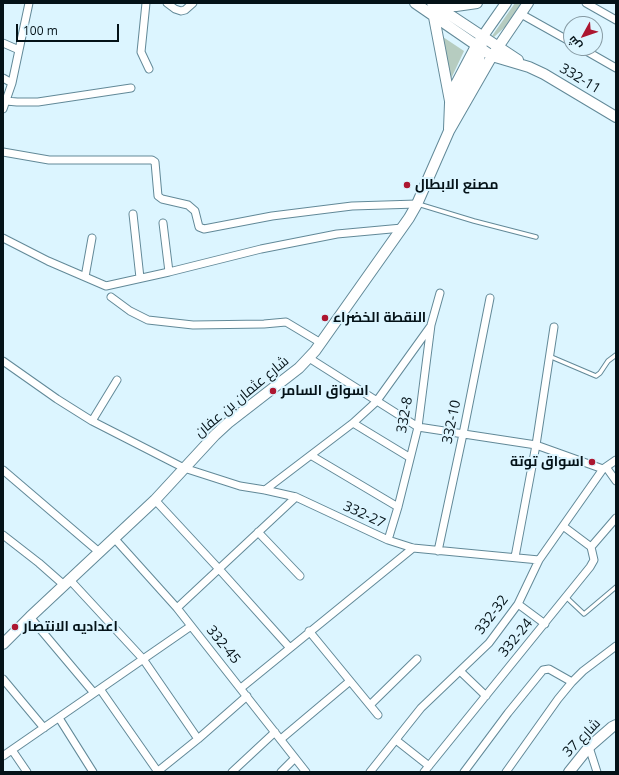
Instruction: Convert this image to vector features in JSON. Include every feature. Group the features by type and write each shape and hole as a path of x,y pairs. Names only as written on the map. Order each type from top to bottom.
{"street":[{"path":"3,109 12,83 29,3"},
{"path":"146,3 141,52 149,69"},
{"path":"167,3 175,9 185,10 193,3"},
{"path":"415,3 479,48 495,52"},
{"path":"433,4 456,6 477,3"},
{"name":"شارع عثمان بن عفان","path":"448,132 450,103 456,84 479,48 482,37 506,3"},
{"name":"شارع عثمان بن عفان","path":"3,644 66,582 155,500 203,447 228,424 299,368 309,358 402,228 417,204 448,132 495,52 528,3"},
{"path":"586,3 616,20"},
{"path":"433,4 482,37 495,52"},
{"path":"521,14 563,38"},
{"path":"434,17 450,103"},
{"path":"3,43 19,50"},
{"path":"448,132 464,89 479,60 479,48"},
{"name":"332-11","path":"495,52 558,82 616,117"},
{"path":"595,56 616,68"},
{"path":"3,78 12,83"},
{"path":"6,101 38,102 131,88"},
{"path":"3,152 49,160 152,160 155,162 158,196 162,199 188,205 195,211 199,227 204,229 272,216 352,206 417,204"},
{"path":"133,214 140,278"},
{"path":"163,223 169,272"},
{"path":"3,238 48,261 106,286 261,249 337,234 402,228"},
{"path":"85,277 92,238"},
{"name":"332-8","path":"388,540 418,427 431,325 440,293"},
{"path":"111,297 130,311 148,320 193,325 264,324 286,322 320,343"},
{"name":"332-10","path":"438,551 490,298"},
{"path":"265,490 312,456 376,402 431,325"},
{"path":"515,558 536,445 554,327"},
{"path":"309,358 376,402 418,427 536,445 604,468 616,481"},
{"name":"332-27","path":"3,361 56,399 92,421 184,468 240,486 265,490 296,498 388,540 413,548 539,560"},
{"path":"92,421 117,380"},
{"path":"352,423 409,457"},
{"path":"312,456 398,507"},
{"name":"332-32","path":"370,772 421,708 489,643 518,604 539,560 604,468 616,460"},
{"path":"3,470 99,552"},
{"path":"177,608 296,498"},
{"path":"155,500 290,648"},
{"path":"563,526 591,547 616,518"},
{"path":"258,532 300,576"},
{"path":"3,534 39,563 66,582 143,660 198,739"},
{"name":"332-45","path":"114,538 177,608 306,772"},
{"name":"332-24","path":"426,769 593,563 594,560 591,547"},
{"path":"241,688 309,631 413,548"},
{"path":"518,604 545,624"},
{"path":"30,617 97,691 158,772 247,696"},
{"path":"3,756 191,626"},
{"path":"309,631 378,715"},
{"path":"506,772 572,682 583,671 616,646"},
{"path":"370,705 417,659"},
{"path":"464,772 508,713 543,670 549,669 572,682"},
{"path":"460,671 486,696"},
{"path":"3,679 44,728"},
{"path":"281,739 350,681"},
{"path":"59,718 93,772"},
{"name":"شارع 37","path":"569,772 589,747 616,725"},
{"path":"232,772 275,732"},
{"path":"396,740 426,769"},
{"path":"589,747 597,772"},
{"path":"12,750 27,772"},
{"path":"281,772 295,758"}],"lane":[{"path":"417,204 536,237"},
{"path":"549,356 596,376 616,355"},
{"path":"566,597 584,614 616,587"}],"green space":[{"path":"515,3 521,3 505,27 494,37 492,36"},
{"path":"443,37 464,51 449,83 448,82"}],"place":[{"name":"مصنع الابطال","path":"407,185"},
{"name":"النقطة الخضراء","path":"325,318"},
{"name":"اسواق السامر","path":"273,391"},
{"name":"اسواق توتة","path":"592,462"},
{"name":"اعداديه الانتصار","path":"15,627"}]}
